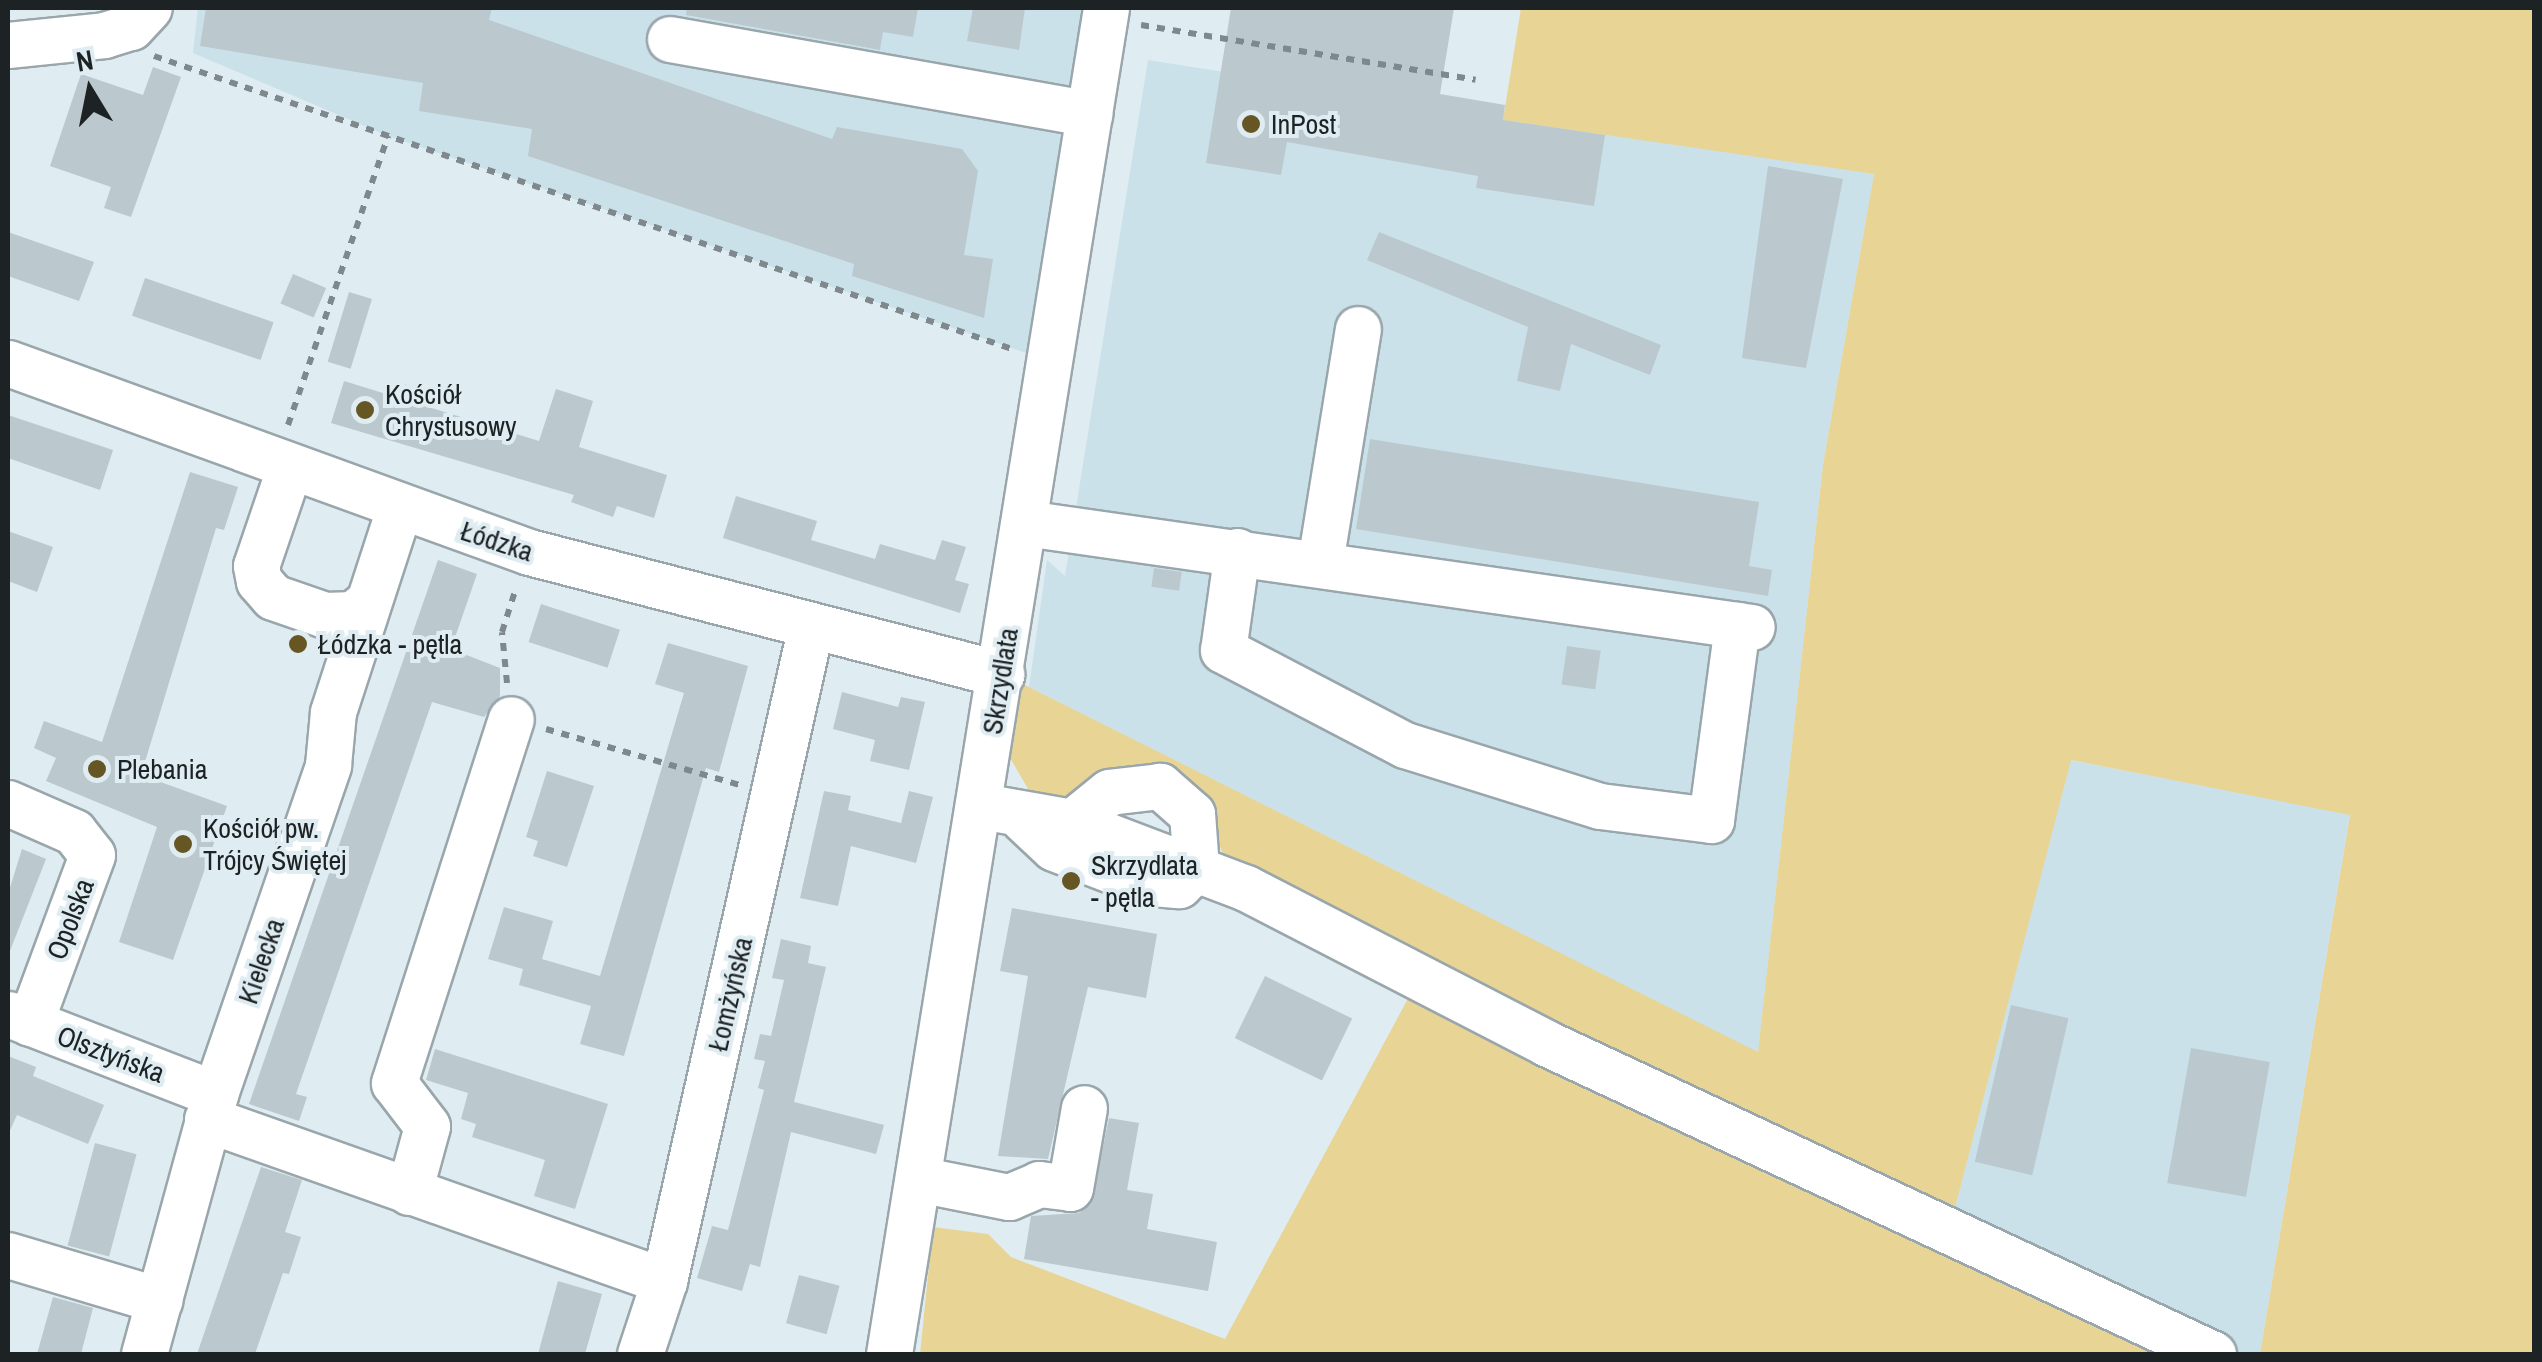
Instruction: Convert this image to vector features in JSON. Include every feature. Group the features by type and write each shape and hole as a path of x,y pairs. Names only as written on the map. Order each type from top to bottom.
{"street":[{"name":"Skrzydlata","path":"889,1354 918,1179 1000,810 1001,674 1105,13"},
{"path":"8,46 104,35 132,27 144,29"},
{"path":"670,39 1089,114"},
{"path":"1320,563 1358,329"},
{"name":"Łódzka","path":"8,363 399,509 528,552 810,630 1001,674"},
{"path":"281,466 256,566 259,581 273,597 326,615 352,614 368,602"},
{"name":"Kielecka","path":"144,1354 211,1106 328,765 333,712 399,509"},
{"path":"1024,523 1237,551 1745,626 1711,820 1600,806 1405,746 1222,650 1237,551"},
{"name":"Łomżyńska","path":"640,1354 664,1281 810,630"},
{"path":"409,1192 427,1126 394,1082 511,718"},
{"path":"1000,810 1054,848 1142,882 1178,886 1196,868 1192,814 1160,786 1108,792 1072,822"},
{"name":"Opolska","path":"8,803 74,832 92,855 19,1018"},
{"path":"1000,810 1072,822 1196,868 1546,1043 2212,1354"},
{"name":"Olsztyńska","path":"19,1018 409,1192 664,1281"},
{"path":"918,1179 1010,1198 1040,1184 1070,1188 1084,1108"},
{"path":"8,1255 159,1300"}],"path":[{"path":"1105,13 1476,80"},
{"path":"144,29 388,136 1050,358"},
{"path":"281,466 388,136"},
{"path":"528,552 502,632 511,718 775,796"}],"shaded area":[{"path":"198,8 1083,8 1026,353 388,136 193,53"},
{"path":"1521,8 2534,8 2534,1354 2260,1354 2350,815 2071,760 1949,1231 2213,1354 920,1354 933,1227 988,1234 1011,1257 1225,1339 1419,978 1227,866 1208,812 1030,792 1010,758 1017,681 1758,1052 1823,465 1874,174 1503,120"},
{"path":"1148,60 1874,174 1823,465 1758,1053 1029,687 1047,560 1065,576"},
{"path":"2070,760 2350,814 2260,1354 2213,1354 1949,1231"}],"building":[{"path":"206,8 492,8 489,20 832,139 837,127 962,149 978,171 964,255 993,259 984,318 852,276 854,264 528,156 532,129 419,111 423,83 200,46"},
{"path":"687,8 918,8 913,37 883,32 880,50 686,15"},
{"path":"973,8 1025,8 1019,50 967,41"},
{"path":"1231,8 1454,8 1440,94 1505,105 1503,120 1605,135 1594,206 1476,188 1478,176 1287,142 1281,175 1206,163"},
{"path":"153,67 181,77 131,217 104,208 111,187 50,166 81,74 143,95"},
{"path":"1768,166 1843,179 1806,368 1742,358"},
{"path":"8,232 94,262 79,301 8,276"},
{"path":"1379,232 1661,345 1650,375 1571,344 1560,391 1517,381 1528,327 1367,260"},
{"path":"293,274 326,288 314,318 280,303"},
{"path":"145,278 274,322 261,360 132,316"},
{"path":"349,292 372,299 351,369 328,362"},
{"path":"344,381 399,398 404,384 429,392 425,406 539,441 556,389 593,401 579,447 667,475 654,518 617,506 613,517 571,502 574,495 331,423"},
{"path":"8,415 113,450 100,490 8,458"},
{"path":"1370,439 1759,502 1749,566 1772,570 1768,596 1356,529"},
{"path":"190,472 238,487 224,530 216,528 141,775 227,806 173,960 119,942 157,827 46,781 56,758 34,748 44,721 102,742"},
{"path":"736,496 817,521 811,540 875,559 880,544 935,560 942,540 966,547 955,580 969,584 960,613 723,538"},
{"path":"8,531 53,547 37,592 8,581"},
{"path":"438,560 477,574 451,649 500,668 500,696 484,717 432,702 296,1094 307,1097 299,1121 249,1104"},
{"path":"1154,568 1182,572 1179,591 1151,587"},
{"path":"541,604 620,630 608,668 529,642"},
{"path":"668,643 748,666 719,772 706,768 624,1056 580,1044 591,1006 519,985 523,969 488,959 504,907 553,921 542,959 600,976 684,693 655,684"},
{"path":"1567,646 1601,651 1595,689 1562,685"},
{"path":"842,692 898,707 901,697 925,702 909,770 870,761 875,740 833,729"},
{"path":"547,771 594,786 567,867 533,856 538,841 526,837"},
{"path":"824,791 851,796 848,810 901,823 909,791 933,797 916,863 851,846 838,906 800,898"},
{"path":"22,849 46,859 8,956 8,894"},
{"path":"1012,908 1157,934 1146,998 1088,987 1048,1159 998,1156 1028,976 1000,971"},
{"path":"781,939 811,946 808,963 826,967 794,1102 884,1125 876,1154 791,1132 760,1267 750,1264 742,1291 697,1278 712,1226 728,1230 764,1090 758,1088 765,1061 754,1059 760,1034 771,1036 784,980 772,978"},
{"path":"1265,976 1352,1019 1322,1081 1235,1038"},
{"path":"2011,1005 2068,1018 2032,1175 1975,1162"},
{"path":"2191,1048 2270,1062 2246,1197 2167,1183"},
{"path":"435,1049 608,1104 575,1209 534,1196 545,1160 472,1137 476,1124 461,1119 468,1093 426,1080"},
{"path":"8,1056 36,1067 33,1076 104,1105 88,1144 17,1115 8,1135"},
{"path":"1109,1118 1139,1123 1127,1190 1153,1194 1147,1229 1217,1242 1208,1291 1024,1259 1031,1216 1079,1213 1091,1204"},
{"path":"95,1143 137,1154 109,1257 68,1245"},
{"path":"261,1167 302,1180 285,1232 301,1237 289,1274 283,1273 255,1354 197,1354"},
{"path":"799,1275 840,1286 827,1334 786,1323"},
{"path":"558,1281 602,1294 585,1354 538,1354"},
{"path":"53,1297 93,1308 81,1354 37,1354"}],"place":[{"name":"InPost","path":"1251,124"},
{"name":"Kościół Chrystusowy","path":"365,410"},
{"name":"Łódzka - pętla","path":"298,644"},
{"name":"Plebania","path":"97,769"},
{"name":"Kościół pw. Trójcy Świętej","path":"183,844"},
{"name":"Skrzydlata - pętla","path":"1071,881"}]}
